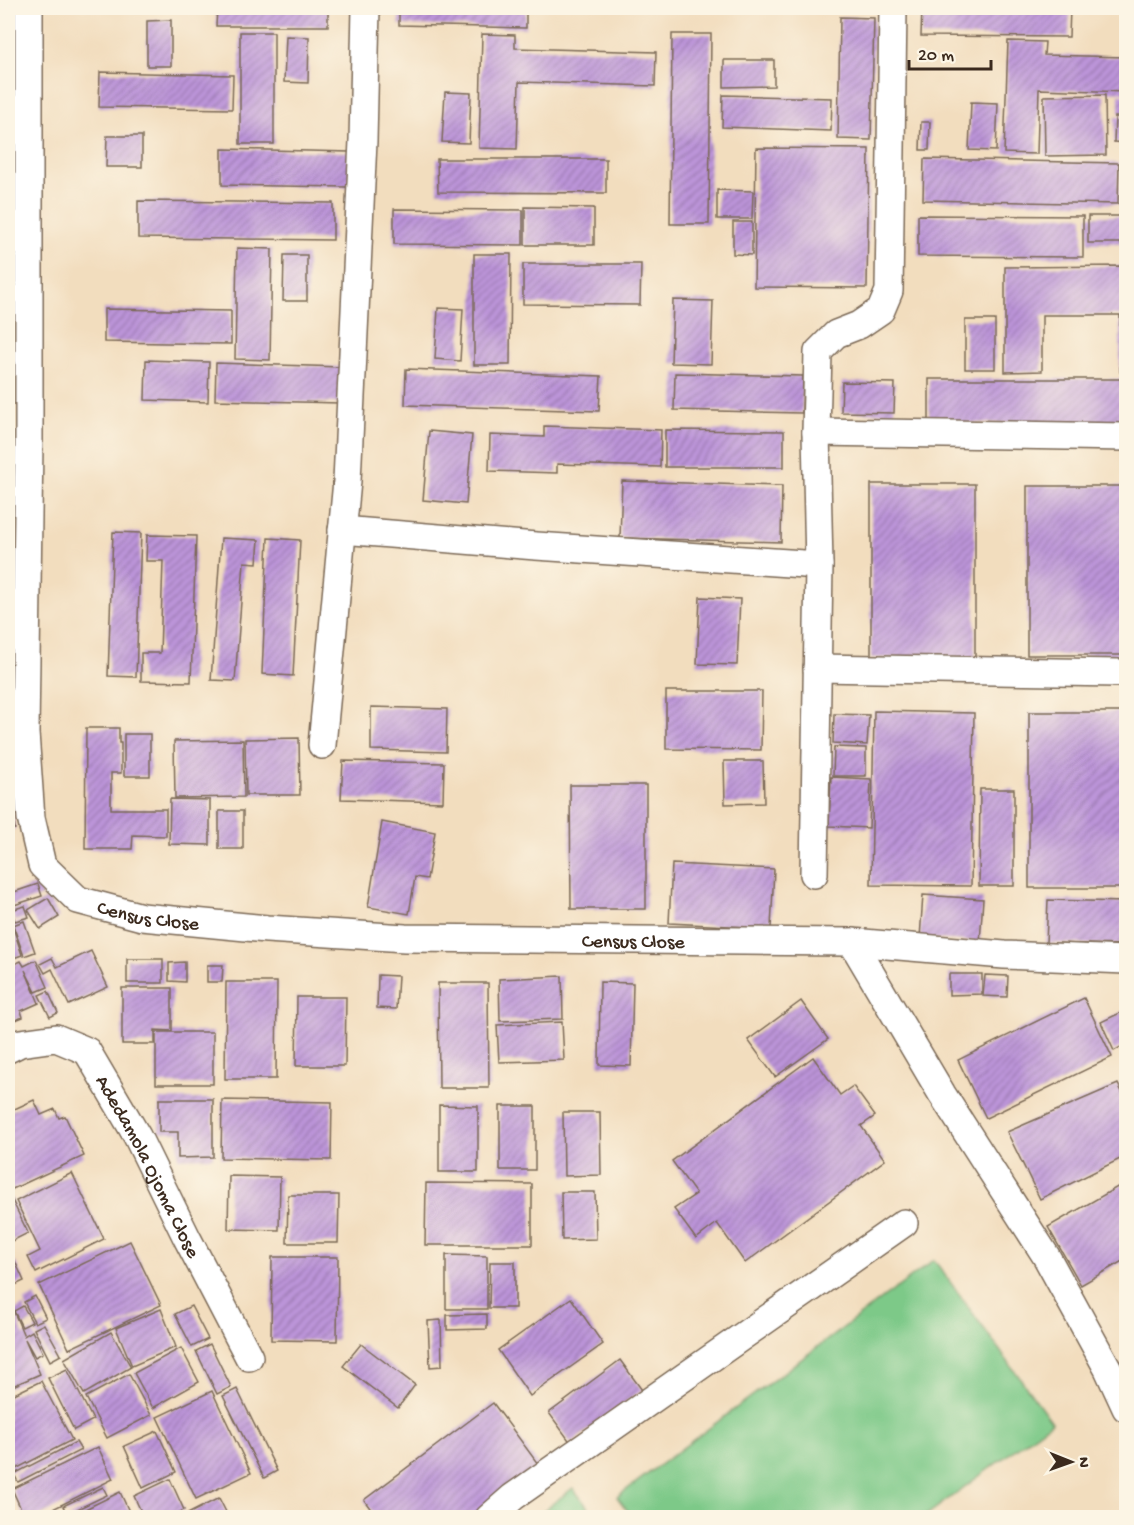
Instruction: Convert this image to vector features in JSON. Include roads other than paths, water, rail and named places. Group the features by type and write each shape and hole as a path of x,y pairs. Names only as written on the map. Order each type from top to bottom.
{"street":[{"name":"Census Close","path":"29,8 29,442 25,733 31,818 42,865 78,900 142,917 267,929 405,938 852,942 1004,955 1126,960"},
{"path":"322,745 347,481 363,141 366,8"},
{"path":"814,873 819,565 816,432 818,352 836,334 859,326 881,310 889,291 893,8"},
{"path":"816,432 1126,437"},
{"path":"342,530 819,565"},
{"path":"817,668 1119,672"},
{"path":"852,942 942,1094 1046,1256 1108,1369 1126,1408"},
{"name":"Adedamola Ojoma Close","path":"8,1049 20,1043 56,1038 87,1051 137,1136 249,1357"},
{"path":"489,1518 513,1497 904,1223"}]}
